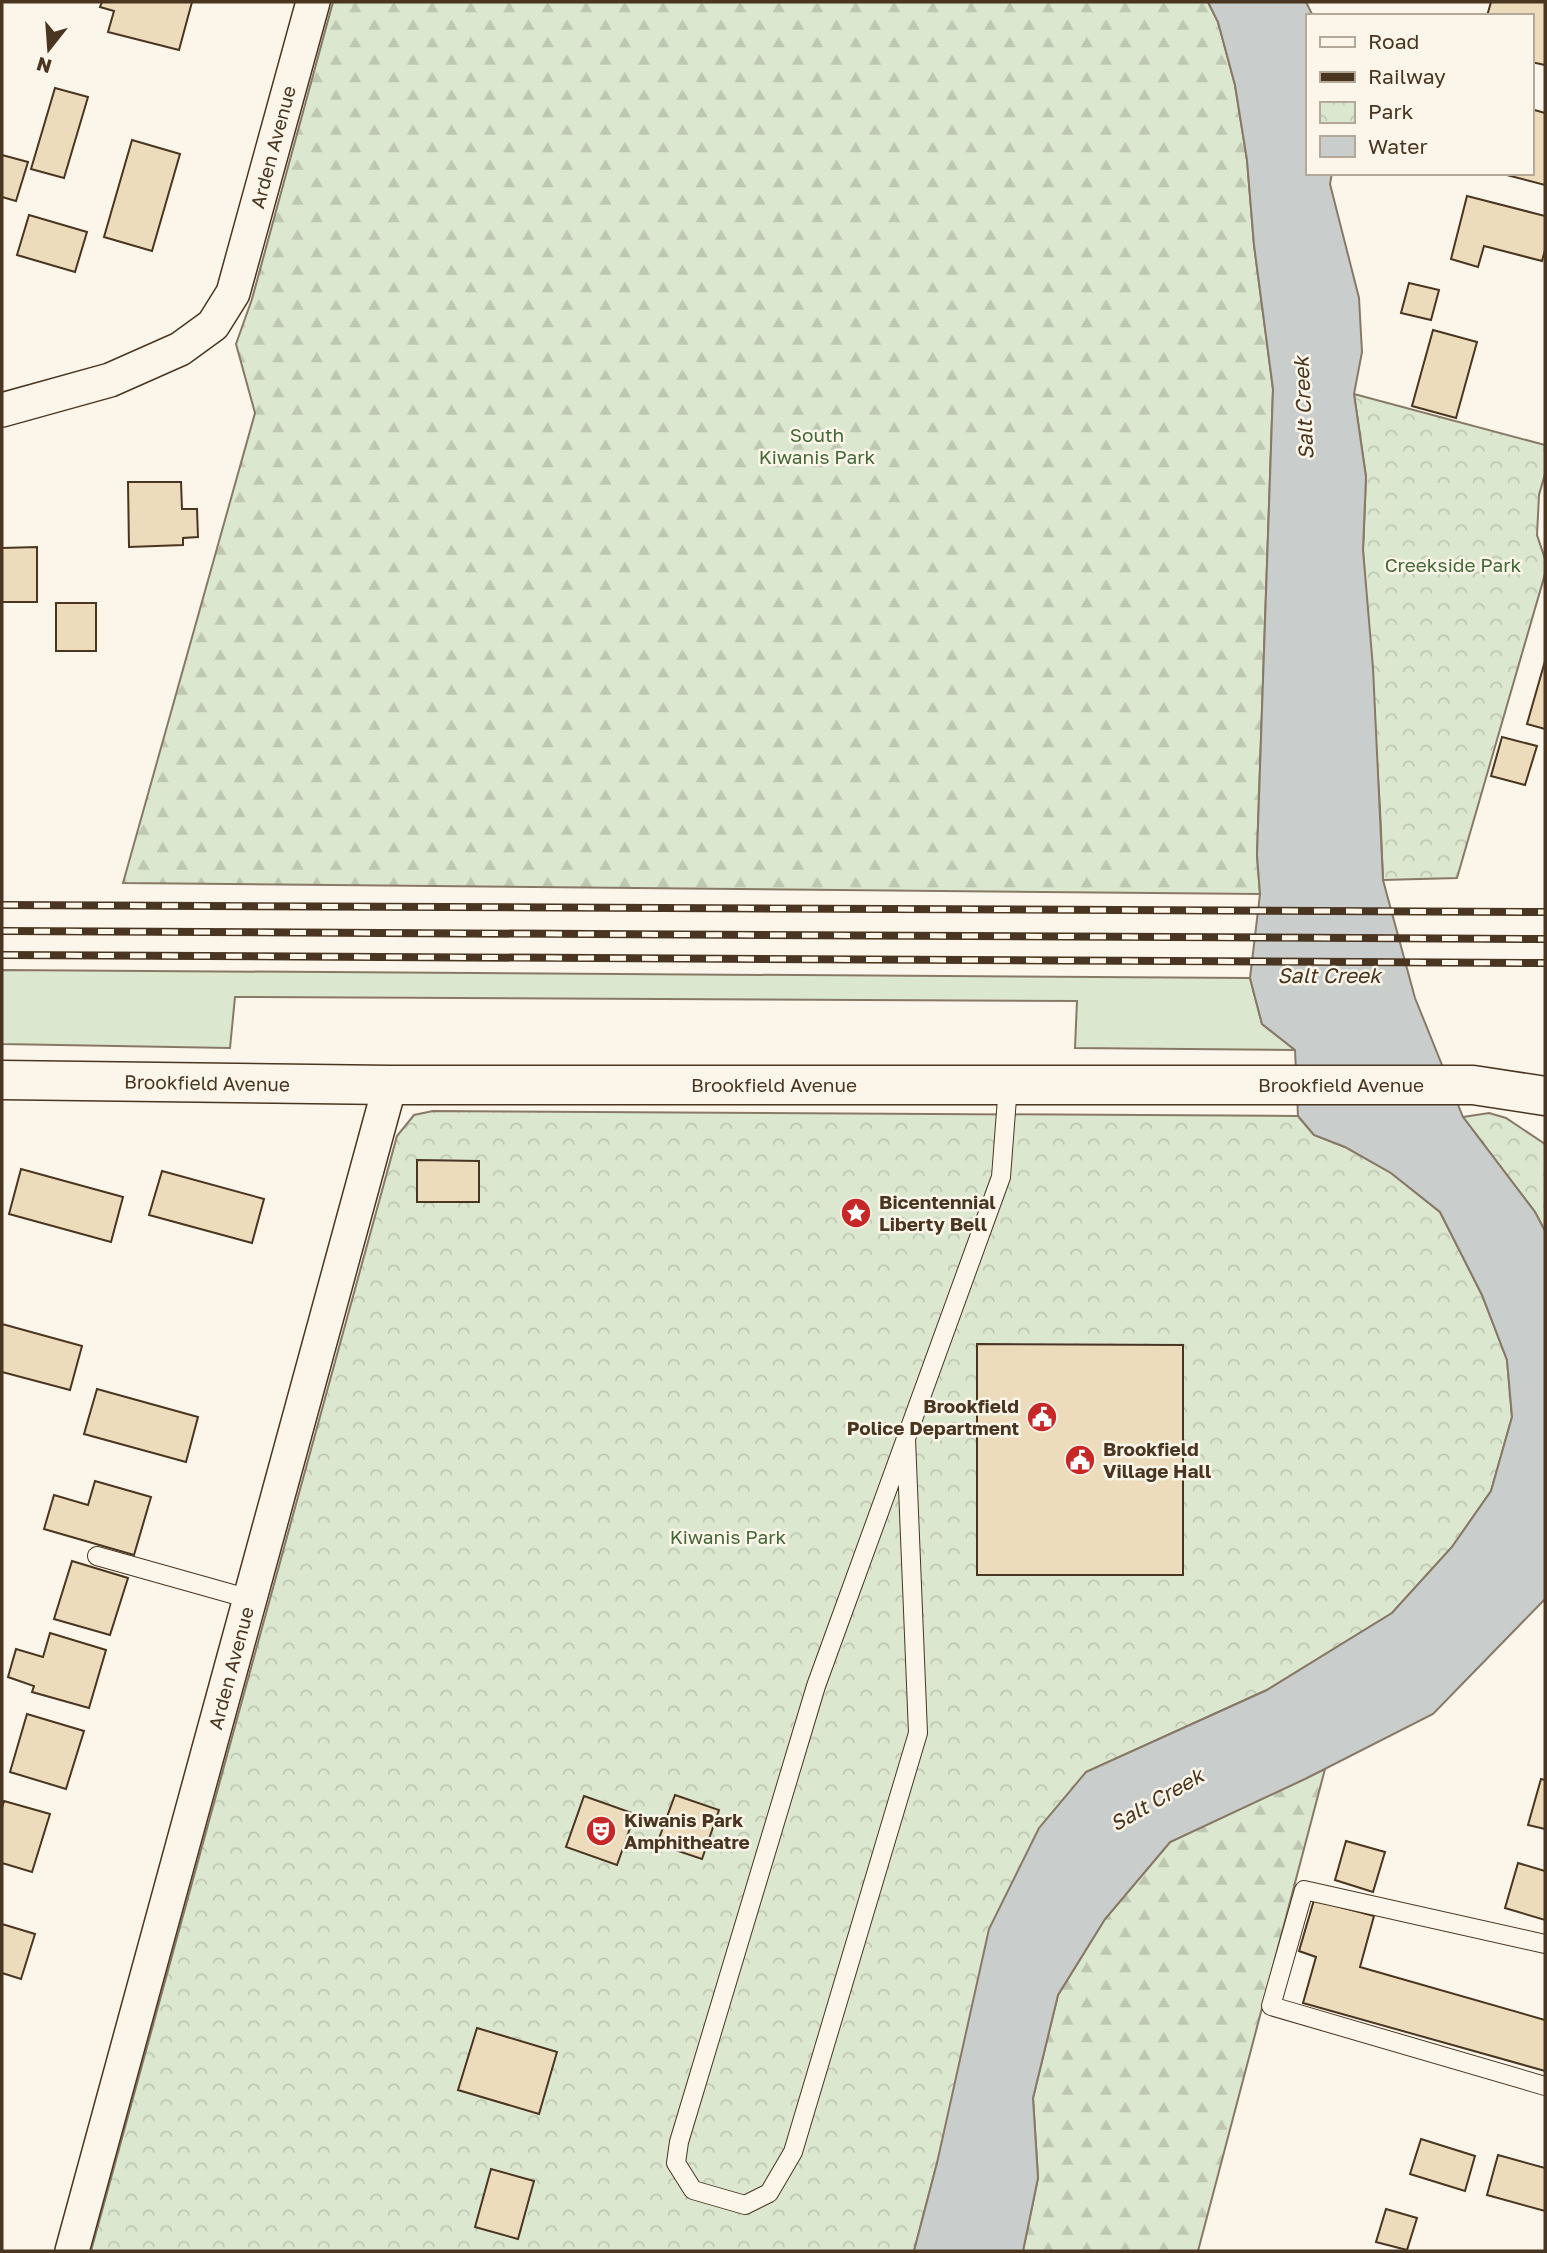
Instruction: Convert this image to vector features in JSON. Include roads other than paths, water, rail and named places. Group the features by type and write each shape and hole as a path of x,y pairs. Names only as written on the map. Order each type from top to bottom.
{"street":[{"name":"Arden Avenue","path":"2,410 110,380 180,349 213,325 233,293 313,2"},
{"name":"Brookfield Avenue","path":"2,1080 390,1085 1473,1085 1545,1096"},
{"name":"Arden Avenue","path":"72,2251 390,1085"}],"lane":[{"path":"906,1439 918,1733 793,2152 768,2193 746,2205 693,2190 676,2164 680,2142 816,1686 1001,1177 1009,1085"},
{"path":"97,1556 250,1600"},
{"path":"1545,1944 1304,1890 1271,2006 1545,2086"}],"water":[{"name":"Salt Creek","path":"1208,2 1306,2 1312,14 1306,14 1306,175 1332,175 1330,184 1359,298 1362,352 1354,394 1366,477 1363,550 1373,668 1383,880 1415,998 1463,1117 1535,1212 1545,1231 1545,1599 1433,1714 1305,1779 1170,1842 1105,1919 1058,1995 1033,2098 1038,2178 1023,2251 914,2251 937,2163 989,1929 1039,1828 1086,1772 1267,1690 1392,1613 1452,1547 1491,1491 1512,1417 1507,1360 1482,1295 1440,1212 1391,1173 1345,1147 1314,1135 1298,1116 1295,1050 1262,1024 1250,978 1260,894 1257,855 1273,389 1254,245 1247,160 1235,85 1218,22"}],"railway":[{"path":"2,905 1545,912"},
{"path":"2,931 1545,939"},
{"path":"2,955 1545,963"}],"place":[{"name":"Bicentennial Liberty Bell","path":"856,1213"},
{"name":"Brookfield Police Department","path":"1042,1417"},
{"name":"Brookfield Village Hall","path":"1080,1460"},
{"name":"Kiwanis Park Amphitheatre","path":"601,1831"}],"park label":[{"name":"South Kiwanis Park","path":"817,446"},
{"name":"Creekside Park","path":"1453,565"},
{"name":"Kiwanis Park","path":"728,1537"}]}
